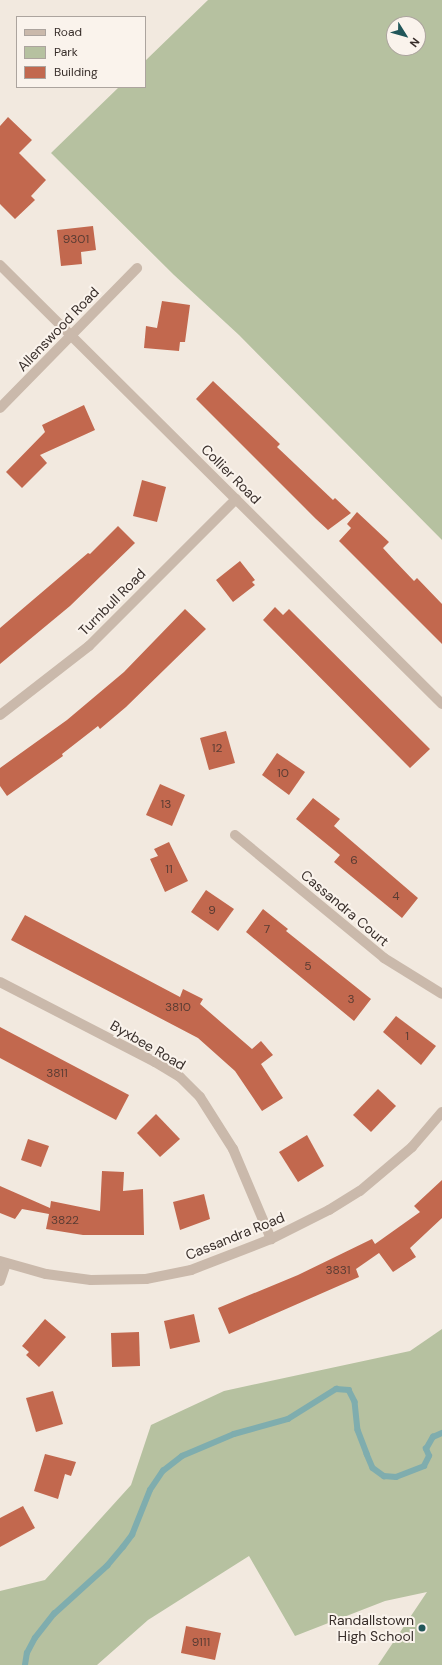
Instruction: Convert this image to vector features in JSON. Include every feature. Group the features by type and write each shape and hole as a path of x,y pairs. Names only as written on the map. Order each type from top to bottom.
{"street":[{"name":"Collier Road","path":"0,265 442,704"},
{"name":"Allenswood Road","path":"0,408 136,268"},
{"name":"Turnbull Road","path":"0,715 89,646 236,498"},
{"name":"Cassandra Court","path":"235,835 384,958 442,994"},
{"name":"Byxbee Road","path":"0,982 155,1062 180,1078 200,1097 233,1149 272,1239"},
{"name":"Cassandra Road","path":"3,1263 46,1274 91,1280 146,1279 190,1270 272,1239 329,1210 360,1191 406,1152 442,1112"},
{"path":"0,1281 3,1263"}],"green space":[{"path":"208,0 442,0 442,540 239,335 174,275 51,153 118,88 146,88 146,60"},
{"path":"442,1329 442,1665 378,1665 427,1592 385,1601 295,1636 249,1556 148,1620 97,1665 0,1665 0,1591 45,1580 131,1485 151,1425 224,1391 410,1351"}],"building":[{"path":"8,117 32,140 19,153 46,180 31,196 35,200 15,219 0,204 0,126"},
{"path":"93,226 96,250 81,252 82,264 61,266 57,230"},
{"path":"162,301 190,305 185,342 180,342 179,351 144,348 146,326 157,328"},
{"path":"213,381 280,444 277,447 333,500 335,498 351,513 328,530 316,519 196,399"},
{"path":"84,405 95,430 40,455 47,463 22,488 6,472 45,432 42,425"},
{"path":"142,480 166,487 157,522 133,516"},
{"path":"357,512 389,542 383,548 394,560 414,581 417,578 442,604 442,644 339,541 351,528 347,524"},
{"path":"118,526 135,543 70,606 0,664 0,628 88,553 90,554"},
{"path":"240,561 255,580 252,582 255,585 233,602 216,580"},
{"path":"275,607 283,615 289,609 430,749 410,768 263,620"},
{"path":"185,609 206,629 126,707 100,729 98,726 62,754 63,756 7,796 0,786 0,768 67,720 124,672"},
{"path":"226,731 235,763 209,770 200,738"},
{"path":"277,753 305,772 289,795 262,775"},
{"path":"160,784 185,795 172,826 146,815"},
{"path":"313,798 340,819 334,826 418,898 402,918 334,862 340,855 296,819"},
{"path":"169,842 188,881 165,892 150,859 158,856 154,849"},
{"path":"206,890 234,909 218,931 191,912"},
{"path":"263,909 288,929 286,931 371,999 354,1021 246,932"},
{"path":"25,915 180,997 183,989 203,999 200,1004 252,1049 261,1041 273,1055 261,1064 283,1098 262,1111 235,1071 198,1038 11,940"},
{"path":"396,1016 436,1046 421,1065 383,1032"},
{"path":"0,1027 129,1095 116,1120 0,1058"},
{"path":"378,1089 396,1106 371,1132 353,1115"},
{"path":"156,1114 180,1139 160,1157 137,1133"},
{"path":"307,1135 324,1166 298,1182 279,1152"},
{"path":"28,1139 49,1146 41,1167 21,1160"},
{"path":"102,1171 124,1172 123,1191 143,1189 144,1235 83,1235 46,1229 49,1214 22,1209 15,1219 0,1213 0,1186 50,1208 51,1201 100,1211"},
{"path":"442,1180 442,1218 410,1248 416,1257 393,1272 379,1253 356,1269 359,1277 229,1334 218,1308 298,1275 372,1239 375,1244 420,1212 414,1206"},
{"path":"204,1194 210,1219 180,1230 173,1202"},
{"path":"194,1314 200,1342 170,1349 164,1321"},
{"path":"45,1319 66,1337 39,1367 26,1355 29,1352 22,1346"},
{"path":"139,1332 140,1366 112,1367 111,1333"},
{"path":"53,1391 63,1424 36,1432 26,1398"},
{"path":"45,1454 76,1462 71,1476 65,1474 58,1499 34,1491"},
{"path":"23,1506 35,1528 0,1547 0,1518"},
{"path":"186,1626 221,1633 215,1660 181,1653"}],"waterway":[{"path":"25,1665 27,1653 35,1638 54,1614 107,1566 123,1547 132,1535 150,1490 163,1471 182,1456 234,1434 288,1419 336,1389 349,1390 355,1402 358,1430 367,1454 373,1468 384,1476 396,1477 424,1466 429,1456 426,1449 433,1437 442,1433"}],"place":[{"name":"Randallstown High School","path":"422,1628"}]}
